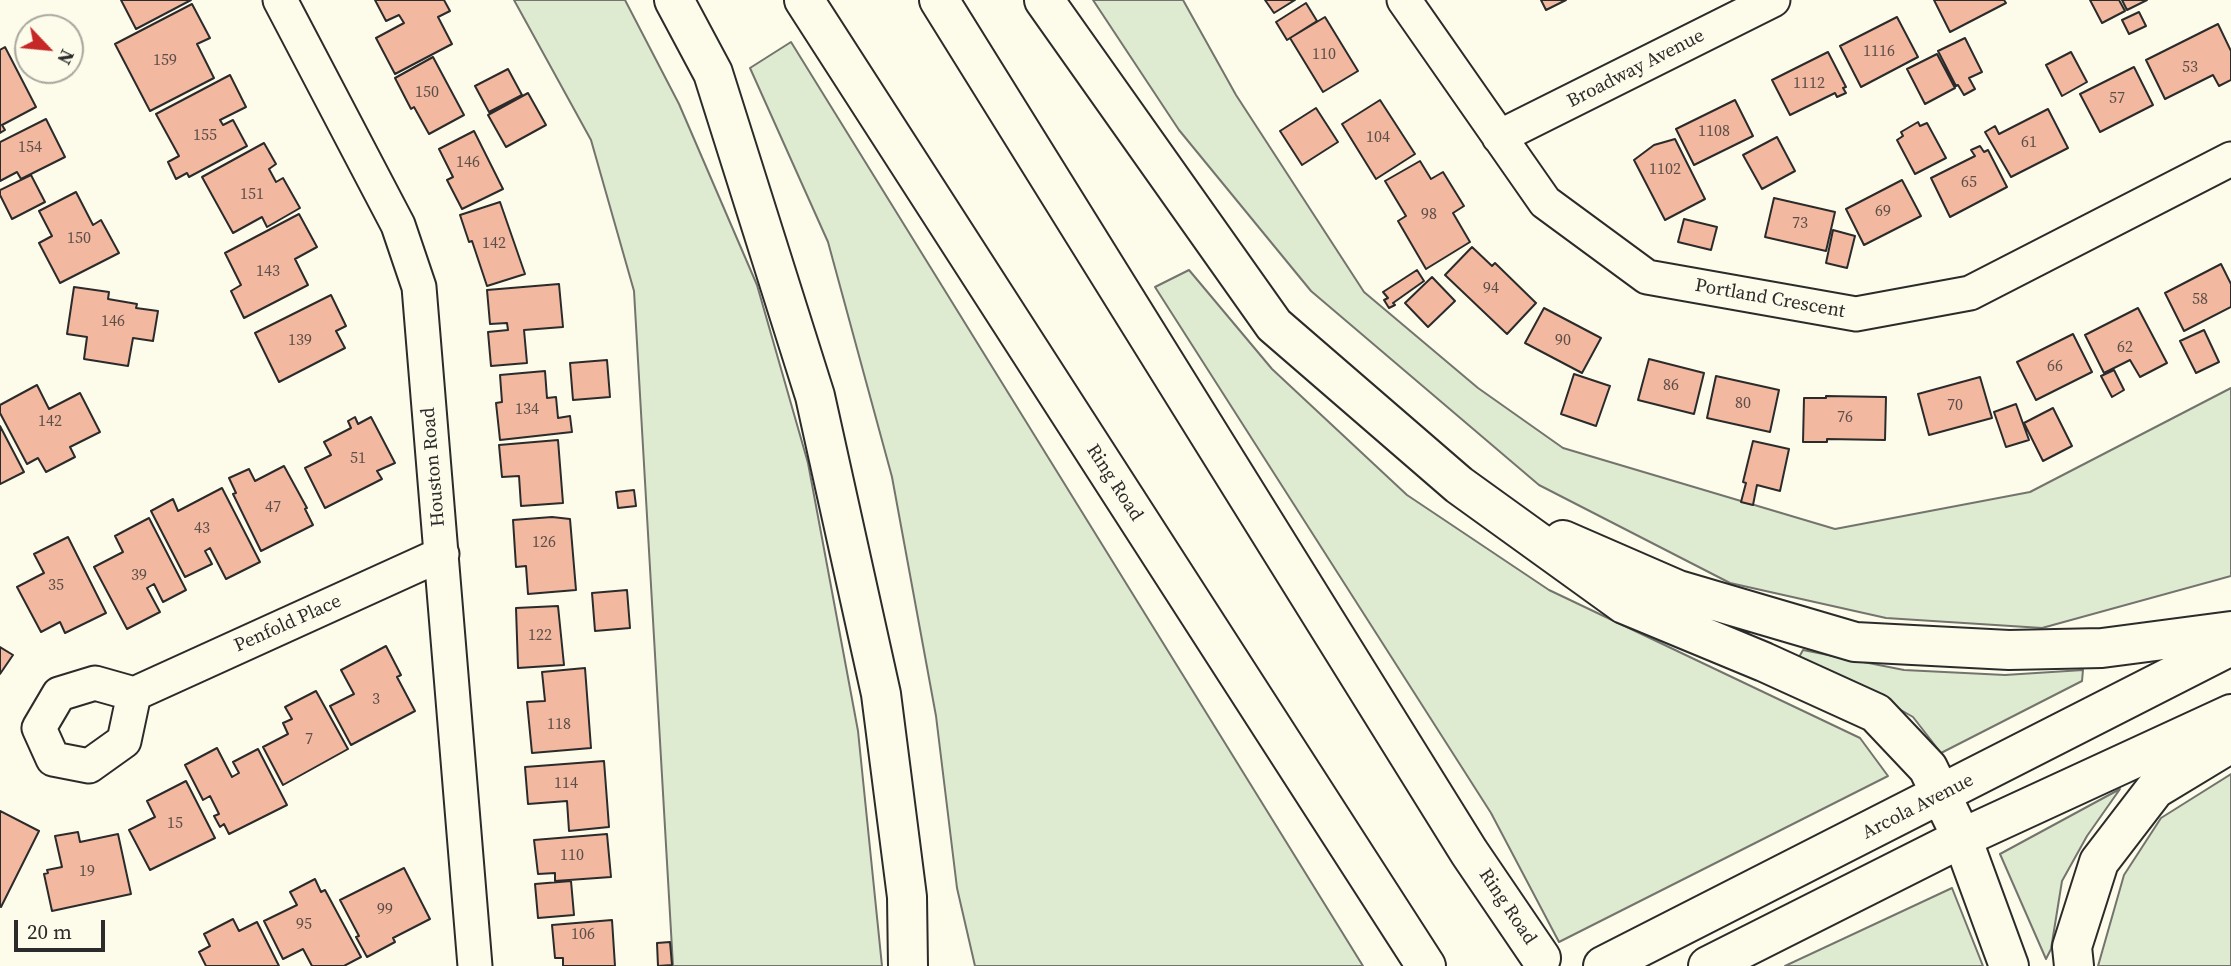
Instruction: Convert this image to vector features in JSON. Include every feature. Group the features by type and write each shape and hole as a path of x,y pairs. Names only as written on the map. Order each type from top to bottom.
{"main road":[{"path":"674,0 713,73 815,396 881,694 907,897 908,966"},
{"name":"Ring Road","path":"804,0 1426,966"},
{"name":"Ring Road","path":"939,0 1469,852 1541,958"},
{"path":"1044,0 1274,325 1459,485 1624,604 1764,662 1876,713 1928,768 1962,838 2009,966"},
{"path":"1459,485 1562,540 1678,590 1855,642 2008,650 2102,648 2231,631"},
{"name":"Arcola Avenue","path":"1603,966 2231,646"},
{"path":"1708,966 1962,838 2231,714"},
{"path":"2074,966 2072,947 2099,862 2155,789 2231,743"},
{"path":"907,897 925,966"}],"street":[{"name":"Houston Road","path":"280,0 398,225 419,287 475,966"},
{"name":"Portland Crescent","path":"1404,0 1545,202 1647,277 1857,314 1970,293 2231,159"},
{"name":"Broadway Avenue","path":"1499,137 1773,0"},
{"name":"Penfold Place","path":"134,694 442,554"}],"green space":[{"path":"514,0 625,0 679,104 757,285 808,463 858,731 882,966 673,966 634,291 591,140"},
{"path":"1093,0 1183,0 1236,95 1364,292 1478,388 1563,448 1835,529 2030,492 2231,388 2231,576 2042,628 1886,618 1730,583 1539,485 1311,291 1179,130"},
{"path":"791,42 1363,966 975,966 957,888 936,716 892,477 828,242 750,68"},
{"path":"1189,270 1272,369 1407,495 1549,590 1860,738 1888,776 1559,942 1491,813 1155,287"},
{"path":"1803,650 1904,670 2005,675 2083,670 2082,681 1941,753 1913,717 1880,698 1798,659"},
{"path":"2231,774 2231,966 2098,966 2124,875 2161,818"},
{"path":"2120,789 2087,836 2062,881 2051,949 2046,959 2000,854"},
{"path":"1952,888 1983,966 1785,966"}],"building":[{"path":"121,0 191,0 136,29"},
{"path":"375,0 444,0 450,11 438,17 452,44 395,74 376,38 404,23 399,15 386,21"},
{"path":"1265,0 1295,0 1274,13"},
{"path":"1541,0 1566,0 1546,10"},
{"path":"1934,0 2004,0 2006,3 1950,32"},
{"path":"2090,0 2119,0 2125,11 2102,23"},
{"path":"2122,0 2147,0 2127,10"},
{"path":"1306,3 1317,21 1287,40 1276,22"},
{"path":"192,4 210,38 197,44 214,78 150,111 115,44"},
{"path":"2139,12 2146,26 2129,34 2122,20"},
{"path":"1325,17 1358,71 1323,92 1290,38"},
{"path":"1897,17 1918,57 1861,87 1840,46"},
{"path":"2218,24 2231,51 2231,80 2219,86 2213,75 2165,99 2146,60"},
{"path":"1965,38 1982,72 1969,78 1975,89 1964,95 1958,85 1956,86 1938,51"},
{"path":"5,47 14,64 14,84 24,84 36,107 2,125 5,130 0,133 0,50"},
{"path":"1828,52 1846,87 1843,88 1846,93 1837,97 1835,93 1790,115 1772,80"},
{"path":"2071,52 2087,82 2062,96 2046,65"},
{"path":"1937,54 1955,88 1925,104 1907,69"},
{"path":"433,57 464,115 429,134 414,107 411,109 395,78"},
{"path":"2134,67 2153,105 2100,132 2080,94"},
{"path":"508,69 522,95 489,112 475,86"},
{"path":"230,75 246,107 220,120 223,125 233,120 247,146 189,177 187,173 176,179 168,162 179,156 156,114"},
{"path":"528,93 546,125 506,147 488,115"},
{"path":"1380,100 1415,154 1376,179 1342,124"},
{"path":"1735,100 1753,136 1694,165 1676,129"},
{"path":"1316,108 1338,142 1302,165 1280,131"},
{"path":"2048,109 2068,148 2011,177 1985,132 1995,126 1999,134"},
{"path":"46,119 65,157 21,179 17,172 0,181 0,142"},
{"path":"1918,122 1920,126 1927,123 1946,158 1915,174 1897,140 1903,136 1901,132"},
{"path":"474,131 503,189 462,209 447,180 453,177 439,149"},
{"path":"1777,137 1795,171 1762,189 1743,155"},
{"path":"1675,139 1705,199 1665,220 1634,160 1654,145"},
{"path":"264,143 276,164 269,169 276,182 283,178 300,208 267,227 262,217 233,233 202,177"},
{"path":"1980,146 1984,152 1988,150 2007,187 1950,217 1931,178 1975,156 1971,150"},
{"path":"1420,161 1431,179 1443,172 1464,206 1453,213 1470,242 1426,269 1398,221 1406,216 1385,181"},
{"path":"31,175 45,202 12,219 0,190"},
{"path":"1902,180 1921,216 1864,245 1846,209"},
{"path":"76,192 93,225 101,220 119,253 60,283 39,243 52,236 39,211"},
{"path":"1774,198 1835,212 1826,251 1765,237"},
{"path":"500,202 525,274 487,286 460,215"},
{"path":"299,214 317,247 295,259 308,285 244,318 231,291 241,285 225,253"},
{"path":"1684,219 1717,227 1711,250 1678,242"},
{"path":"1833,230 1855,236 1847,268 1826,263"},
{"path":"1472,247 1492,266 1495,263 1536,303 1507,334 1445,275"},
{"path":"2221,264 2231,284 2231,307 2184,331 2165,293"},
{"path":"1417,270 1424,281 1389,308 1384,300 1388,298 1383,292"},
{"path":"1432,277 1455,301 1428,327 1405,303"},
{"path":"559,284 563,327 524,330 527,363 491,366 488,332 508,330 507,323 490,324 487,290"},
{"path":"74,287 109,292 108,299 137,304 136,308 158,311 153,341 133,338 128,366 84,359 87,337 67,334"},
{"path":"331,295 346,326 336,331 345,348 279,382 255,333"},
{"path":"1544,308 1601,338 1582,373 1525,343"},
{"path":"2138,308 2167,363 2140,377 2130,360 2104,373 2085,335"},
{"path":"2204,330 2219,362 2196,373 2180,341"},
{"path":"2073,334 2092,372 2036,400 2017,362"},
{"path":"1649,359 1704,373 1694,414 1638,400"},
{"path":"607,360 610,397 573,400 570,363"},
{"path":"2114,370 2124,390 2112,397 2101,376"},
{"path":"545,371 547,398 556,397 558,418 570,416 572,432 500,440 496,403 502,402 500,375"},
{"path":"1574,374 1610,386 1596,426 1561,414"},
{"path":"1716,376 1779,390 1770,432 1707,418"},
{"path":"1980,377 1992,418 1929,435 1918,394"},
{"path":"37,385 49,409 80,393 100,432 70,447 75,457 46,472 38,458 27,464 0,413 0,405"},
{"path":"1886,397 1885,440 1827,439 1827,442 1803,442 1804,398"},
{"path":"2016,404 2029,440 2006,447 1994,412"},
{"path":"2053,408 2072,446 2043,461 2024,423"},
{"path":"355,417 358,424 371,417 395,463 377,471 382,479 325,508 305,468 331,455 324,442 351,428 348,421"},
{"path":"0,426 24,472 0,484"},
{"path":"558,440 563,503 521,506 519,476 502,477 499,445"},
{"path":"1753,441 1789,449 1780,491 1757,485 1753,505 1741,502"},
{"path":"284,466 307,508 305,509 313,525 261,551 233,494 236,493 229,478 249,469 255,481"},
{"path":"222,488 260,562 226,579 210,548 205,551 212,564 185,577 151,511 173,499 178,511"},
{"path":"634,490 636,506 618,508 616,492"},
{"path":"552,517 570,519 576,590 528,594 526,566 516,567 513,520"},
{"path":"149,518 186,590 163,602 154,584 147,588 160,612 127,629 94,567 123,552 115,536"},
{"path":"68,537 106,613 65,633 60,622 41,632 17,587 44,573 34,554"},
{"path":"627,590 630,628 595,631 592,593"},
{"path":"558,606 564,665 518,668 516,608"},
{"path":"386,646 401,675 397,677 415,711 351,745 330,706 354,694 341,670"},
{"path":"0,647 13,655 0,674"},
{"path":"585,668 591,748 532,753 527,702 545,701 542,672"},
{"path":"316,691 348,749 283,785 263,747 288,734 283,723 292,719 285,707"},
{"path":"217,748 232,777 239,773 233,762 258,749 287,805 229,834 224,824 220,827 214,816 219,814 210,796 203,800 185,765"},
{"path":"604,761 609,827 569,831 567,801 528,804 525,767"},
{"path":"186,781 215,838 150,870 129,830 155,817 147,801"},
{"path":"0,811 39,831 1,907 0,906"},
{"path":"78,832 80,842 118,834 131,894 52,911 44,874 48,873 47,870 62,867 55,836"},
{"path":"607,834 611,877 555,881 555,873 538,874 534,840"},
{"path":"404,868 430,919 393,938 395,942 367,957 340,900"},
{"path":"315,879 321,892 325,890 361,957 344,966 312,966 303,949 283,959 264,921 297,905 290,892"},
{"path":"571,881 574,915 538,918 535,884"},
{"path":"233,919 239,931 257,922 279,966 206,966 199,952 210,946 204,934"},
{"path":"612,920 615,966 563,966 563,958 555,958 552,925"},
{"path":"670,942 672,965 658,966 657,943"}]}
